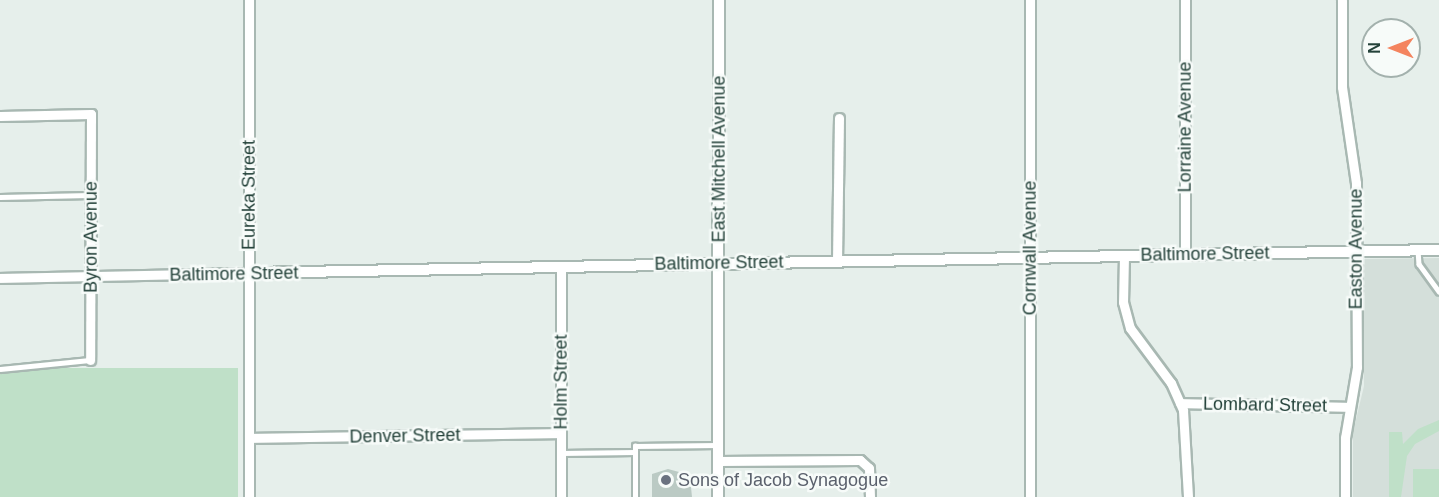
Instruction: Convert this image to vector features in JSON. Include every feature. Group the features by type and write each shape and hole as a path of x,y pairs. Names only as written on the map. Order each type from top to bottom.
{"street":[{"name":"Eureka Street","path":"249,0 249,497"},
{"name":"East Mitchell Avenue","path":"718,497 719,0"},
{"name":"Cornwall Avenue","path":"1030,0 1030,497"},
{"name":"Lorraine Avenue","path":"1185,0 1185,254"},
{"name":"Easton Avenue","path":"1342,0 1342,87 1355,166 1357,367 1350,407 1345,497"},
{"name":"Byron Avenue","path":"0,116 91,114 90,360"},
{"path":"837,261 839,118"},
{"name":"Baltimore Street","path":"0,278 1439,250"},
{"path":"1124,256 1123,303 1130,328 1180,403 1188,440 1188,497"},
{"name":"Holm Street","path":"561,267 561,497"},
{"name":"Lombard Street","path":"1180,403 1350,407"},
{"name":"Denver Street","path":"249,438 561,433"},
{"path":"718,461 860,460 869,468 870,497"}],"lane":[{"path":"0,197 91,195"},
{"path":"1418,250 1419,264 1439,292"},
{"path":"0,369 90,360"},
{"path":"635,497 635,446 718,445"},
{"path":"561,453 635,452"}],"path":[{"path":"689,486 705,474"}],"shaded area":[{"path":"1439,258 1439,497 1353,497 1353,432 1364,386 1363,259"}],"green space":[{"path":"0,368 238,368 238,497 0,497"},
{"path":"1439,420 1439,431 1415,444 1407,456 1401,497 1389,497 1389,432 1402,432 1403,444 1418,429"},
{"path":"1413,469 1439,469 1439,497 1413,497"}],"building":[{"name":"Sons of Jacob Synagogue","path":"668,469 679,472 679,481 691,487 692,497 652,497 652,474"}],"place":[{"name":"Sons of Jacob Synagogue","path":"666,480"}]}
